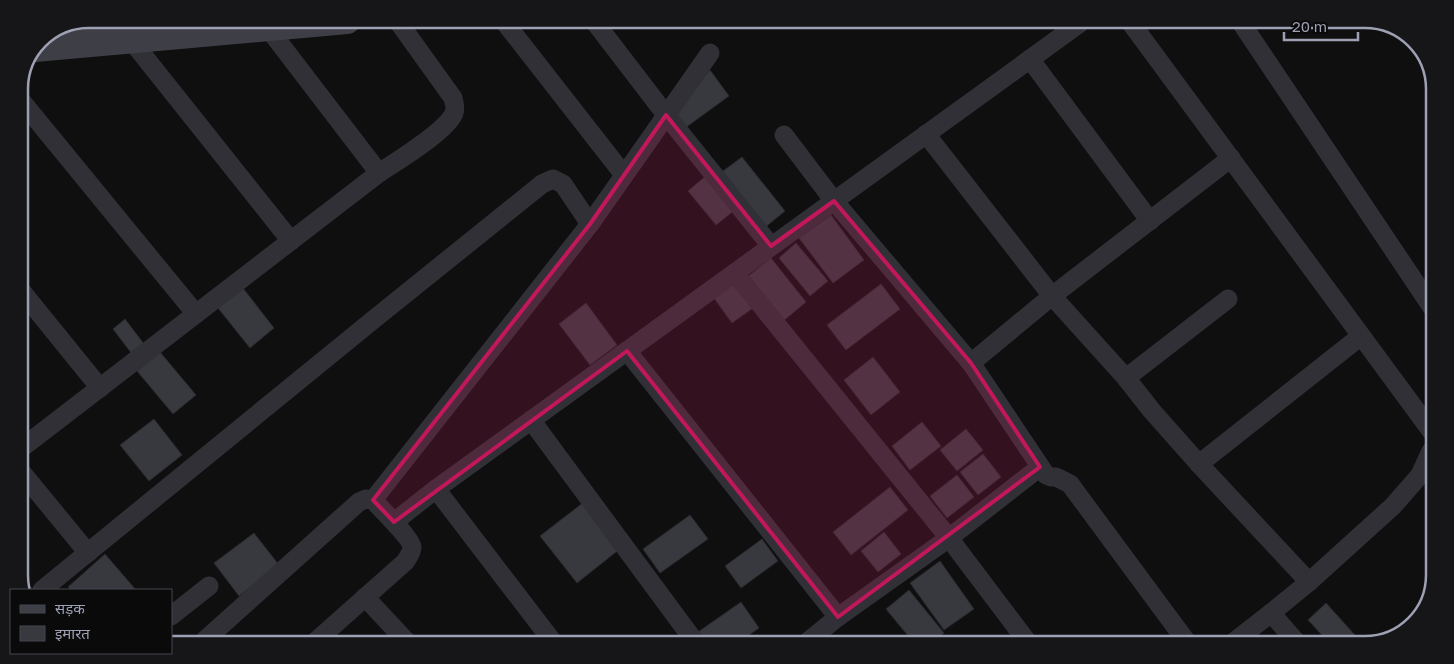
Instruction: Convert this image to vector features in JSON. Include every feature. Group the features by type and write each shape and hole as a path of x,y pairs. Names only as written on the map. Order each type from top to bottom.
{"street":[{"path":"43,47 278,27"},
{"path":"28,443 448,123 455,112 453,98 402,27"},
{"path":"508,27 624,175"},
{"path":"599,27 771,246"},
{"path":"394,522 436,489 1074,27"},
{"path":"1135,27 1426,424"},
{"path":"1244,27 1426,299"},
{"path":"268,28 380,173"},
{"path":"131,40 291,241"},
{"path":"373,500 590,224 710,52"},
{"path":"1030,59 1150,221"},
{"path":"28,109 196,314"},
{"path":"784,134 834,202 971,363 1040,467 1051,477 1056,477 1070,484 1183,636"},
{"path":"926,134 1052,296 1126,378 1199,464 1309,582"},
{"path":"971,363 1052,296 1231,158"},
{"path":"43,589 542,184 553,180 562,184 590,224"},
{"path":"735,273 949,538 1023,636"},
{"path":"28,299 100,388"},
{"path":"1126,378 1228,300"},
{"path":"1199,464 1361,336"},
{"path":"627,351 838,617"},
{"path":"531,420 691,636"},
{"path":"1242,636 1272,614 1393,506 1420,476 1426,462"},
{"path":"815,636 838,617 949,538 1040,467"},
{"path":"28,480 88,553"},
{"path":"436,489 548,636"},
{"path":"209,636 359,502 366,499 373,500 411,543 411,553 405,562 322,636"},
{"path":"172,615 209,586"},
{"path":"365,597 401,636"},
{"path":"1272,614 1291,636"}],"highlighted area":[{"path":"666,115 771,246 834,201 971,363 1040,467 838,617 627,351 394,522 373,500 590,224"}],"building":[{"path":"710,70 729,96 685,128 672,114"},
{"path":"742,157 785,211 763,229 719,174"},
{"path":"707,175 736,209 716,225 688,191"},
{"path":"831,215 864,260 833,283 799,238"},
{"path":"796,243 828,281 810,296 779,258"},
{"path":"771,258 806,302 782,322 746,278"},
{"path":"732,279 753,308 732,323 711,294"},
{"path":"239,283 274,328 250,348 214,303"},
{"path":"881,284 900,309 846,350 827,325"},
{"path":"586,303 617,345 590,365 559,324"},
{"path":"125,319 144,344 132,354 113,329"},
{"path":"160,352 196,395 173,414 137,371"},
{"path":"873,357 900,392 871,415 844,380"},
{"path":"154,419 182,455 149,481 120,445"},
{"path":"922,422 941,446 910,470 892,446"},
{"path":"966,429 983,450 957,471 940,450"},
{"path":"983,454 1001,477 978,495 960,472"},
{"path":"957,475 974,497 947,518 930,496"},
{"path":"890,487 908,510 851,555 833,532"},
{"path":"584,502 621,548 577,583 540,536"},
{"path":"690,515 708,539 660,573 643,549"},
{"path":"884,532 901,554 878,572 861,551"},
{"path":"254,533 279,565 239,596 214,563"},
{"path":"762,539 778,561 741,588 725,566"},
{"path":"105,554 135,589 70,589 68,587"},
{"path":"940,561 974,609 944,630 910,583"},
{"path":"909,590 944,633 940,636 908,636 886,609"},
{"path":"741,602 759,628 748,636 701,636 698,632"},
{"path":"1326,603 1356,636 1323,636 1308,620"}]}
